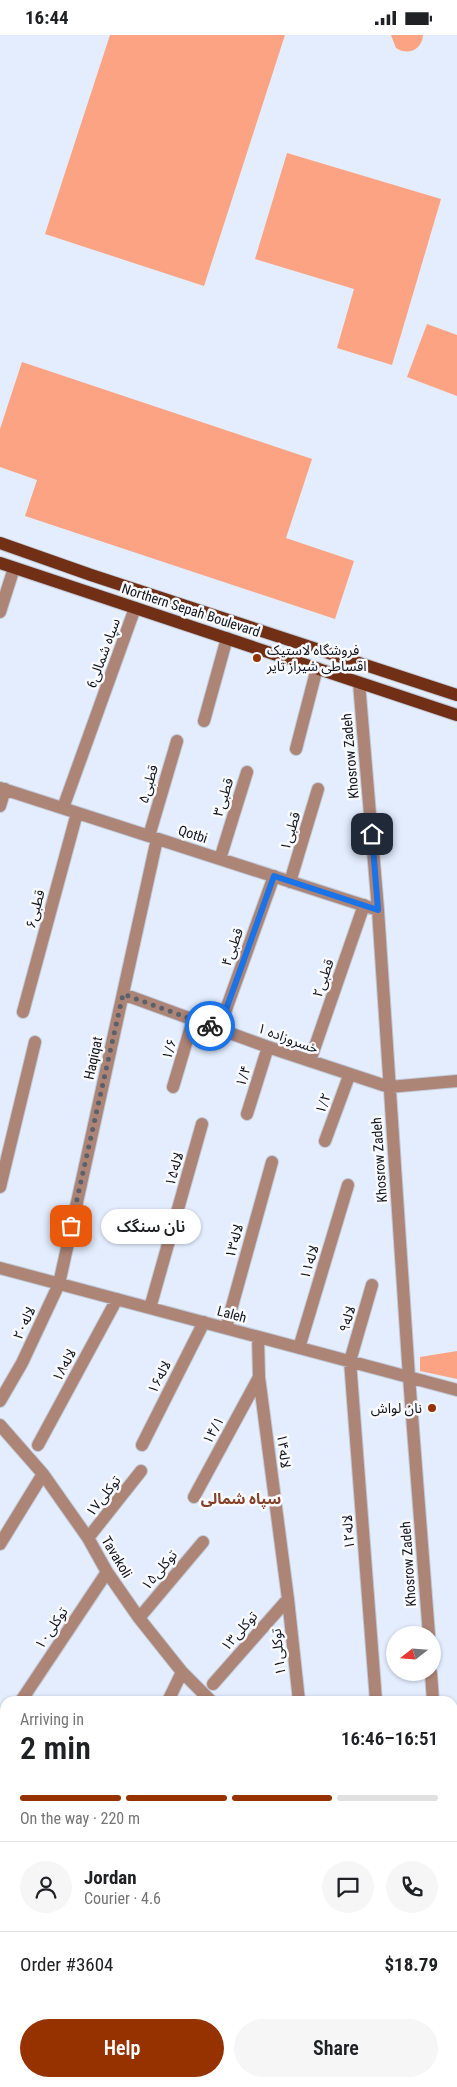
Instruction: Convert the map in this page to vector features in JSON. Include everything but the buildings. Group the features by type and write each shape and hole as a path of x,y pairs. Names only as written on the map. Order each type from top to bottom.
{"main road":[{"name":"Northern Sepah Boulevard","path":"0,543 91,575 457,695"},
{"name":"Northern Sepah Boulevard","path":"0,563 457,715"},
{"path":"87,591 91,575"}],"street":[{"path":"0,613 14,568"},
{"name":"6سپاه شمالی","path":"63,808 135,608"},
{"path":"204,721 227,638"},
{"path":"296,749 317,668"},
{"name":"Khosrow Zadeh","path":"359,683 378,910 409,1377 428,1626"},
{"name":"قطبی۵","path":"153,837 177,741"},
{"name":"قطبی۳","path":"220,859 247,772"},
{"path":"0,806 2,789"},
{"name":"Qotbi","path":"2,789 378,910"},
{"name":"قطبی۱","path":"290,882 318,789"},
{"name":"قطبی۶","path":"23,1012 77,813"},
{"name":"Haqiqat","path":"58,1284 123,994 153,837"},
{"name":"قطبی۴","path":"219,1029 274,876"},
{"name":"قطبی۲","path":"310,1061 364,905"},
{"name":"خسروزاده ۱","path":"123,994 349,1076 389,1087"},
{"name":"۱/۶","path":"173,1087 193,1020"},
{"path":"0,1187 35,1043"},
{"name":"۱/۴","path":"247,1114 268,1047"},
{"name":"۱/۲","path":"325,1141 349,1076"},
{"path":"389,1087 457,1081"},
{"name":"لاله۱۵","path":"150,1308 202,1124"},
{"name":"لاله۱۳","path":"226,1328 272,1162"},
{"name":"لاله۱۱","path":"299,1348 348,1185"},
{"name":"Laleh","path":"0,1268 457,1390"},
{"name":"لاله۲۰","path":"0,1401 22,1363 58,1284"},
{"name":"لاله۹","path":"350,1361 372,1285"},
{"name":"لاله۱۸","path":"38,1445 117,1299"},
{"name":"لاله۱۶","path":"142,1445 204,1323"},
{"name":"لاله۱۴","path":"258,1337 259,1377 288,1599"},
{"name":"لاله۱۲","path":"350,1361 376,1696"},
{"name":"۱۴/۱","path":"194,1497 259,1377"},
{"name":"Tavakoli","path":"0,1425 43,1473 88,1538 107,1572 139,1618 182,1672 206,1696"},
{"name":"توکلی۱۷","path":"88,1538 141,1471"},
{"path":"0,1544 43,1473"},
{"name":"توکلی۱۵","path":"139,1618 203,1542"},
{"name":"۱۰توکلی","path":"24,1696 107,1572"},
{"name":"توکلی۱۳","path":"213,1684 288,1599"},
{"name":"توکلی۱۱","path":"288,1599 298,1696"},
{"path":"170,1696 182,1672"},
{"path":"432,1681 433,1696"}],"shaded area":[{"path":"110,35 285,35 204,286 45,234"},
{"path":"391,35 423,35 417,48 405,51 396,48"},
{"path":"287,153 441,199 392,365 337,348 354,289 255,259"},
{"path":"427,324 457,335 457,396 407,377"},
{"path":"22,362 312,459 286,538 354,561 335,619 25,516 37,480 0,467 0,429"},
{"path":"457,1351 457,1379 420,1371 420,1357"}],"way so far":[{"path":"71,1226 123,994 210,1026"}],"place":[{"name":"فروشگاه لاستیک اقساطی شیراز تایر","path":"257,658"},
{"name":"نان سنگک","path":"71,1226"},
{"name":"نان لواش","path":"432,1408"}],"district":[{"name":"سپاه شمالی","path":"241,1499"}],"route":[{"path":"210,1026 219,1029 274,876 378,910 372,834"}]}
